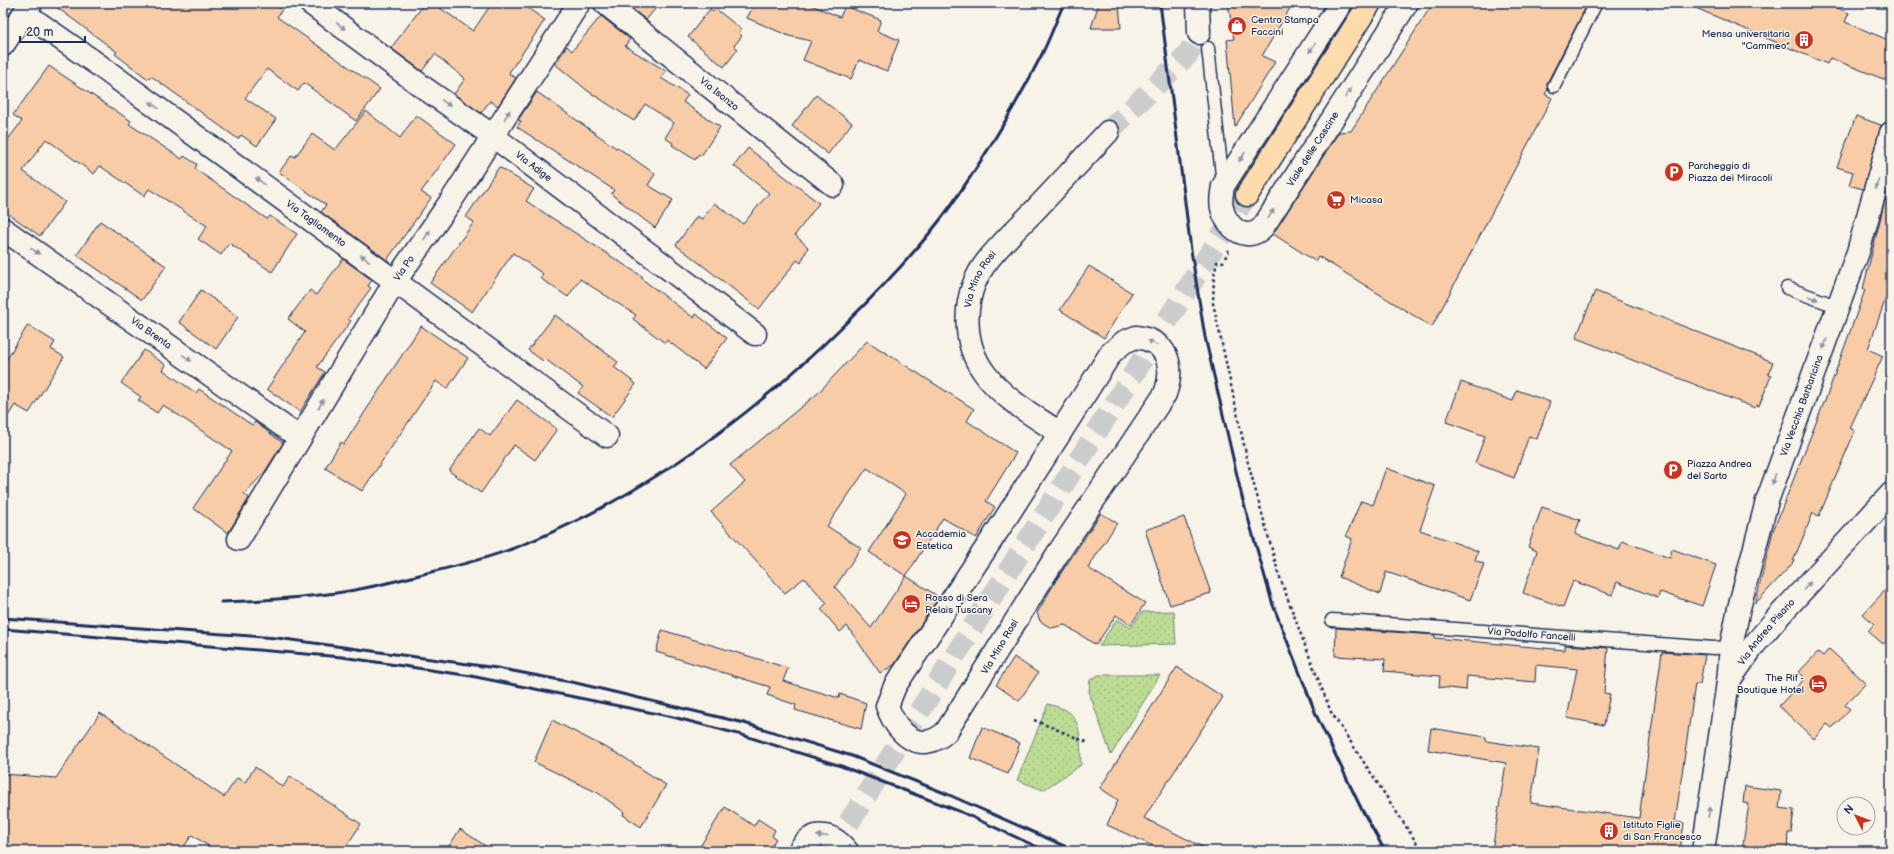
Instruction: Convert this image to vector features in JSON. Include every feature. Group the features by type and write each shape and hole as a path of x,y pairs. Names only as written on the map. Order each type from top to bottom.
{"main road":[{"path":"1247,195 1370,3"}],"street":[{"name":"Via Adige","path":"310,3 427,90 493,136 755,334"},
{"name":"Via Po","path":"238,539 396,280 493,136 579,3"},
{"name":"Via Isonzo","path":"605,3 833,185"},
{"path":"1198,3 1203,41"},
{"path":"1237,231 1229,225 1222,208 1221,198 1223,186 1341,3"},
{"name":"Viale delle Cascine","path":"1237,231 1251,235 1259,232 1263,228 1407,3"},
{"path":"3,45 27,8"},
{"name":"Via Tagliamento","path":"27,8 95,61 607,436"},
{"name":"Via Mino Rosi","path":"1060,433 1006,396 986,376 970,343 967,313 972,289 987,261 1108,132"},
{"name":"Via Vecchia Barbaricina","path":"1728,682 1731,647 1739,608 1776,471 1839,307 1858,252 1891,132"},
{"name":"Via Brenta","path":"3,229 300,438"},
{"name":"Via Mino Rosi","path":"1136,337 1147,340 1160,347 1168,360 1170,375 1165,394 1058,555 946,732 937,740 930,742 909,738 893,721 888,706 890,695 906,668 1004,521 1060,433 1111,352 1118,345 1128,339 1136,337"},
{"name":"Via Andrea Pisano","path":"1703,851 1728,682 1754,645 1891,494"},
{"path":"1739,608 1755,617 1767,619 1778,618"},
{"path":"798,851 808,839 823,835 838,841 847,851"}],"lane":[{"path":"1554,86 1596,3"},
{"path":"1203,41 1223,186"},
{"path":"1787,288 1839,307"},
{"name":"Via Podolfo Fancelli","path":"1332,620 1714,648 1731,647"}],"path":[{"path":"1237,231 1223,262 1217,262 1214,276 1213,303 1248,463 1279,575 1331,712 1422,851"},
{"path":"1034,720 1089,743"}],"green space":[{"path":"1174,611 1176,644 1099,646 1117,619 1131,628 1142,612"},
{"path":"1098,675 1160,675 1111,755 1089,692 1090,680"},
{"path":"1048,704 1062,708 1069,712 1077,723 1080,737 1081,765 1043,790 1017,780"}],"building":[{"path":"51,3 272,3 282,10 277,17 380,89 356,121 304,83 298,91 267,69 245,98 276,119 257,146 241,135 238,139 151,76 148,79 115,54 117,52"},
{"path":"425,3 433,3 473,31 492,3 520,3 545,20 510,71 509,74 516,78 498,106 490,101 481,113 454,94 465,79 435,54 422,71 391,48"},
{"path":"625,3 660,3 646,20"},
{"path":"755,3 806,3 840,17 845,6 881,20 877,31 899,40 887,71 859,60 851,79 803,60 811,41 789,36 747,18"},
{"path":"1099,3 1119,3 1121,28 1091,28"},
{"path":"1228,3 1293,3 1262,56 1275,62 1235,127 1227,40 1234,39"},
{"path":"1433,3 1588,3 1547,83 1548,90 1545,94 1552,98 1432,327 1318,256 1315,261 1273,234 1339,132 1351,131"},
{"name":"Mensa universitaria \"Cammeo\"","path":"1684,3 1826,3 1849,13 1845,22 1891,41 1891,82 1830,58 1827,64"},
{"path":"710,9 713,11 716,9 741,29 739,33 742,36 734,46 738,49 724,67 688,37"},
{"path":"601,16 630,39 625,46 666,71 661,78 688,95 683,102 720,127 701,156 699,154 695,160 672,145 673,143 665,138 674,123 645,104 634,121 588,91 555,64 567,46 572,51"},
{"path":"49,66 131,121 129,124 182,159 184,156 197,164 195,169 267,219 270,216 297,234 272,272 229,243 221,255 198,239 207,226 149,189 144,196 100,166 94,174 46,139 23,171 65,202 40,236 3,210 3,146 22,121 13,115"},
{"path":"537,92 655,174 648,185 673,200 655,228 611,194 614,190 517,127 521,121 518,120"},
{"path":"816,95 852,123 828,154 792,126"},
{"path":"366,111 400,138 416,115 456,144 421,192 431,198 387,260 321,212 326,205 279,172 292,155 295,157 312,134 335,150"},
{"path":"1856,116 1881,125 1863,189 1849,185 1853,172 1837,167"},
{"path":"748,148 819,203 795,235 808,247 801,263 797,260 759,309 676,245 697,216 702,219 714,203 743,224 769,193 734,166"},
{"path":"499,167 534,189 526,201 643,277 642,279 694,318 696,314 727,338 704,369 667,340 665,343 633,319 636,315 580,279 568,297 540,278 543,274 513,253 472,312 430,283 474,222 466,217"},
{"path":"1885,200 1891,201 1891,296 1887,295 1868,349 1883,356 1850,428 1855,431 1819,516 1813,513 1792,564 1755,604 1773,531 1829,390 1865,290 1863,289"},
{"path":"100,221 166,266 142,300 77,255"},
{"path":"343,259 372,280 368,286 371,288 348,319 351,321 317,367 325,372 300,412 267,389 305,332 288,319 310,290 316,295"},
{"path":"1089,266 1132,293 1104,338 1060,310"},
{"path":"201,290 238,317 216,349 179,322"},
{"path":"1595,291 1773,362 1768,375 1771,376 1759,406 1756,405 1755,408 1576,338"},
{"path":"555,315 618,362 614,367 636,384 612,417 578,393 583,387 545,359 543,361 528,350"},
{"path":"28,325 55,342 51,349 64,357 29,413 15,405 3,424 3,365"},
{"path":"421,326 468,358 447,389 436,381 362,491 325,468 341,442 344,444"},
{"path":"867,341 974,409 967,421 1016,453 986,501 995,507 976,538 943,518 906,576 939,597 894,665 880,673 847,626 840,632 821,609 827,603 804,578 785,593 711,512 745,482 730,465 817,394","holes":["867,468 906,494 869,552 906,576 871,628 835,587 861,548 827,526"]},
{"path":"144,350 166,365 163,370 196,393 199,389 252,425 255,422 283,443 264,473 244,494 249,498 228,533 193,508 232,451 163,405 157,413 138,400 141,397 121,383"},
{"path":"1461,382 1513,401 1517,390 1550,402 1537,439 1529,436 1514,478 1475,463 1485,436 1446,422"},
{"path":"517,400 557,429 535,460 514,445 481,493 449,471 479,428 490,436"},
{"path":"1386,468 1435,486 1420,530 1478,551 1475,560 1484,564 1470,600 1386,572 1380,594 1339,577 1352,539 1346,536 1361,501 1373,505"},
{"path":"1542,507 1580,520 1575,534 1619,550 1622,541 1670,558 1672,549 1716,565 1702,606 1660,592 1658,598 1617,582 1612,595 1573,581 1563,607 1523,593 1537,551 1528,547"},
{"path":"1101,513 1117,523 1088,568 1145,603 1131,625 1116,615 1096,645 1065,625 1051,628 1040,621 1037,613 1057,579"},
{"path":"1184,517 1211,593 1170,605 1145,530"},
{"path":"1891,584 1891,639 1889,638 1883,644 1868,631 1874,624 1863,614"},
{"path":"1336,628 1435,635 1435,638 1565,650 1565,645 1608,648 1604,693 1610,694 1604,725 1567,718 1577,669 1536,665 1535,682 1467,676 1466,690 1439,687 1440,676 1384,671 1385,659 1335,656"},
{"path":"662,630 788,668 783,681 839,698 840,694 866,703 861,729 795,710 796,705 767,695 770,687 656,652"},
{"path":"1829,649 1866,683 1845,705 1850,709 1832,728 1827,724 1814,739 1779,706 1805,678 1799,672 1818,652 1823,656"},
{"path":"1662,652 1705,655 1700,684 1695,684 1675,822 1684,823 1680,851 1492,851 1506,763 1428,750 1431,728 1486,737 1486,741 1539,749 1531,803 1639,818"},
{"path":"1014,657 1038,673 1019,701 996,685"},
{"path":"1177,667 1223,697 1144,818 1211,851 1164,851 1107,825 1118,800 1100,788"},
{"path":"100,713 224,797 237,778 245,782 255,767 283,787 290,776 361,824 343,851 216,851 192,835 181,851 3,851 3,774 56,778"},
{"path":"552,720 622,756 666,785 641,827 623,815 624,812 598,793 534,762"},
{"path":"982,727 1020,743 1008,774 970,758"},
{"path":"1745,786 1781,791 1779,808 1794,810 1791,833 1788,833 1787,851 1742,851 1749,804 1743,803"},
{"path":"725,807 754,826 758,819 775,830 772,836 776,839 768,851 697,851"},
{"path":"460,829 493,851 446,851"}],"tunnel":[{"path":"1108,132 1188,54 1199,33"},
{"path":"831,851 1247,195"}],"railway":[{"path":"221,602 278,599 348,591 393,582 495,555 563,527 608,505 693,452 772,391 810,358 874,295 928,236 964,187 1009,114 1043,51 1064,3"},
{"path":"1160,3 1191,250 1205,337 1242,497 1273,605 1317,717 1361,808 1385,851"},
{"path":"3,618 277,638 497,668 576,683 744,723 852,756 947,794 1076,851"},
{"path":"3,629 342,657 471,676 673,717 742,735 841,766 961,812 1046,851"}],"place":[{"name":"Centro Stampa Faccini","path":"1237,26"},
{"name":"Mensa universitaria \"Cammeo\"","path":"1804,40"},
{"name":"Parcheggio di Piazza dei Miracoli","path":"1674,172"},
{"name":"Micasa","path":"1336,200"},
{"name":"Piazza Andrea del Sarto","path":"1673,470"},
{"name":"Accademia Estetica","path":"902,540"},
{"name":"Rosso di Sera Relais Tuscany","path":"911,604"},
{"name":"The Rif - Boutique Hotel","path":"1818,684"},
{"name":"Istituto Figlie di San Francesco","path":"1609,831"}]}
